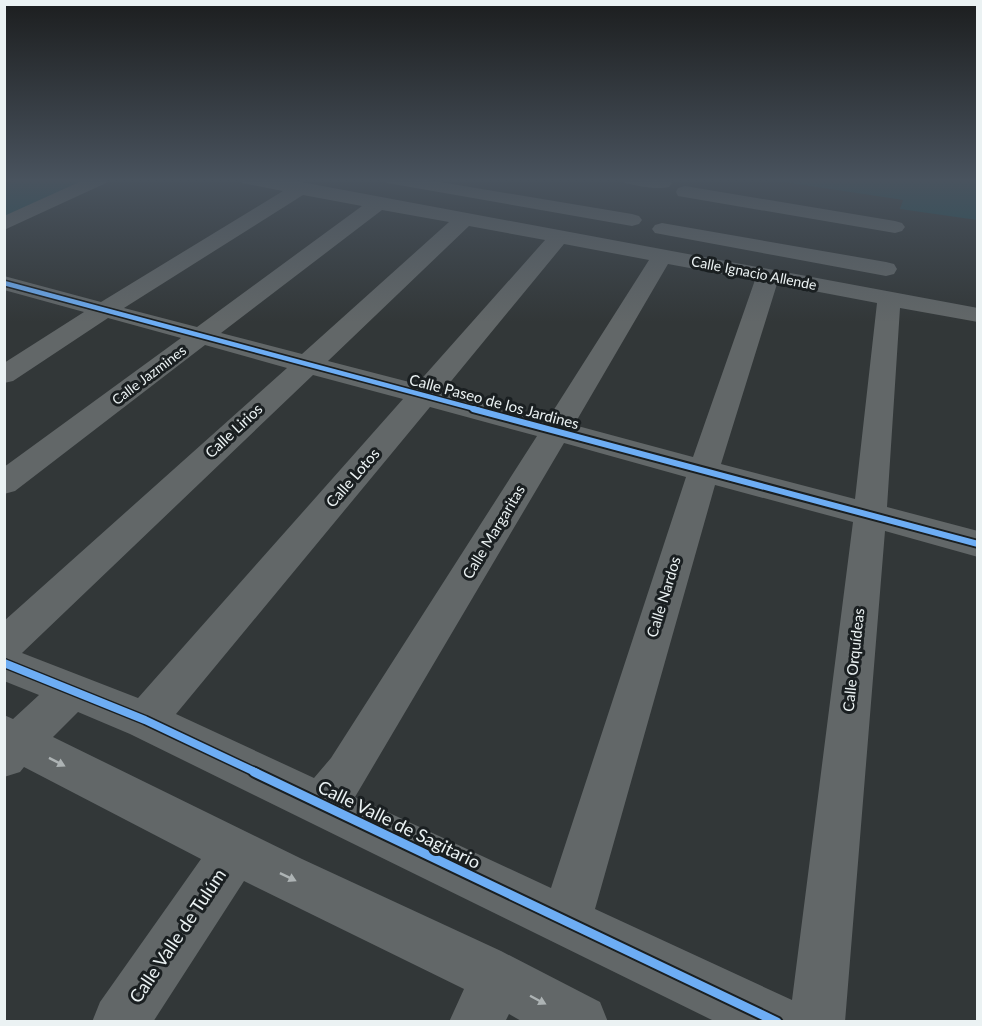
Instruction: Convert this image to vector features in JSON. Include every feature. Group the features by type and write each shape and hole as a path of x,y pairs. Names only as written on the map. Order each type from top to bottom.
{"street":[{"path":"4,375 239,227"},
{"name":"Calle Jazmines","path":"4,483 347,227"},
{"name":"Calle Lirios","path":"4,645 456,227"},
{"name":"Calle Ignacio Allende","path":"509,227 560,236 657,246 768,276 887,284 978,315"},
{"name":"Calle Margaritas","path":"321,804 347,773 555,431 667,227"},
{"name":"Calle Lotos","path":"145,720 560,236"},
{"path":"657,246 887,284"},
{"name":"Calle Nardos","path":"566,920 703,471 768,276"},
{"name":"Calle Paseo de los Jardines","path":"4,283 978,544"},
{"name":"Calle Orquídeas","path":"817,1022 870,515 887,284"},
{"name":"Calle Valle de Sagitario","path":"4,663 145,720 777,1022"},
{"path":"72,690 9,745 236,850 487,1000 580,1022"},
{"name":"Calle Valle de Tulúm","path":"120,1022 236,850"}],"cycle path":[{"path":"4,283 978,544"},
{"path":"4,663 145,720 777,1022"}]}
